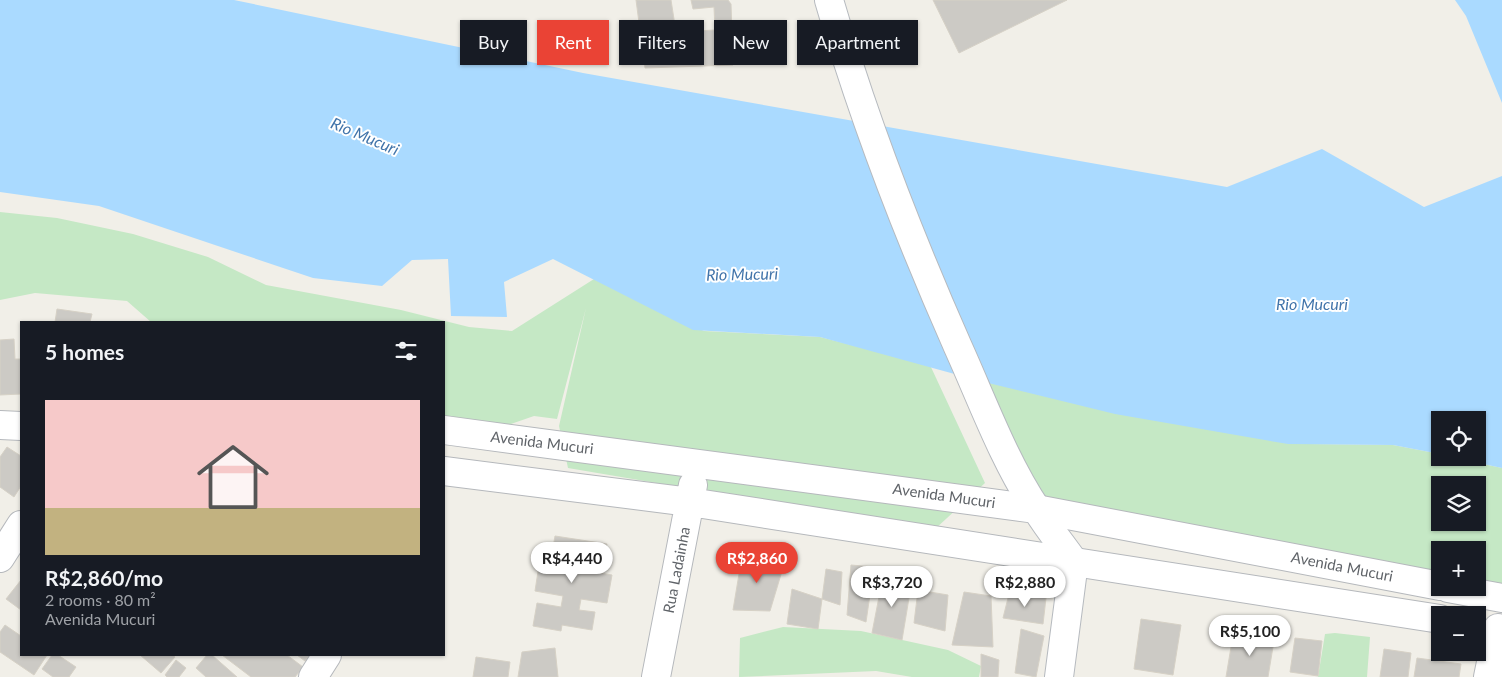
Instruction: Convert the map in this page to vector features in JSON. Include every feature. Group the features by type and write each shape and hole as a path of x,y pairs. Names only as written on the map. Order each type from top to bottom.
{"street":[{"path":"829,0 847,61 886,170 938,301 1004,449 1036,509 1074,562 1059,677"},
{"path":"0,425 20,426"},
{"name":"Avenida Mucuri","path":"445,430 1036,509 1431,584"},
{"name":"Rua Ladainha","path":"656,677 696,463"},
{"path":"445,471 690,502 1431,618"},
{"path":"0,558 20,527"},
{"path":"1486,595 1502,598"},
{"path":"1488,677 1492,628"},
{"path":"313,677 326,656"}],"green space":[{"path":"0,212 57,218 133,234 208,257 266,285 401,310 445,321 150,321 127,301 35,293 0,300"},
{"path":"594,279 704,331 820,337 930,365 985,483 934,530 568,468 559,426 586,308 557,419 534,416 508,425 477,424 445,415 445,321 469,327 512,331"},
{"path":"980,381 1309,444 1393,445 1431,452 1431,466 1486,465 1502,468 1502,594 1486,590 1486,541 1431,541 1431,580 1039,505"},
{"path":"783,627 861,631 948,650 981,666 979,677 912,677 876,671 739,677 740,638"},
{"path":"1335,633 1370,637 1367,677 1318,677 1325,634"}],"water":[{"name":"Rio Mucuri","path":"0,0 234,0 460,47 460,65 527,65 527,61 537,63 537,65 1227,187 1322,149 1424,207 1502,176 1502,468 1486,465 1486,411 1431,411 1431,452 1393,445 1288,444 1115,414 980,381 820,337 693,330 553,259 504,282 507,317 451,316 448,259 412,260 382,286 313,278 99,206 0,192"},
{"path":"1455,0 1502,0 1502,103 1466,16"}],"building":[{"path":"636,0 671,0 674,20 639,20"},
{"path":"691,0 728,0 731,4 732,20 715,20 714,7 693,9"},
{"path":"933,0 1067,0 959,53"},
{"path":"714,30 714,65 733,65 645,68 645,65 704,65 704,31"},
{"path":"57,309 92,314 90,321 55,321"},
{"path":"14,339 15,359 20,359 20,394 0,395 0,340"},
{"path":"7,447 20,455 20,488 14,497 0,487 0,457"},
{"path":"555,536 607,544 602,569 589,567 588,571 612,575 607,603 581,599 579,610 595,612 592,630 562,625 561,631 533,626 537,603 561,607 563,596 535,591 539,565 566,570 568,561 551,559"},
{"path":"742,556 785,561 770,611 733,610"},
{"path":"851,565 874,567 866,622 847,615"},
{"path":"826,569 842,572 840,605 822,599"},
{"path":"883,576 912,580 902,640 872,633"},
{"path":"20,581 20,609 6,599"},
{"path":"792,589 822,599 818,629 787,624"},
{"path":"918,590 948,595 945,631 914,623"},
{"path":"1010,590 1046,598 1043,624 1003,618"},
{"path":"964,592 991,596 993,647 952,645"},
{"path":"1141,619 1181,625 1173,675 1134,669"},
{"path":"5,625 20,635 20,656 46,656 34,675 0,652 0,632"},
{"path":"1021,629 1044,636 1036,677 1015,673"},
{"path":"1233,635 1274,641 1268,677 1226,677"},
{"path":"1295,638 1322,641 1318,676 1290,672"},
{"path":"555,648 558,677 518,677 522,652"},
{"path":"1384,649 1411,653 1408,677 1380,677"},
{"path":"981,654 999,660 998,677 981,677"},
{"path":"51,656 60,656 76,667 69,677 53,677 42,669"},
{"path":"141,656 174,656 161,673"},
{"path":"206,656 213,656 237,677 206,677 196,668"},
{"path":"223,656 288,656 303,667 295,677 251,677"},
{"path":"298,656 309,656 305,661"},
{"path":"476,657 510,662 508,677 473,677"},
{"path":"1417,658 1461,664 1459,677 1414,677"},
{"path":"176,660 186,668 179,677 167,677 165,675"}]}
